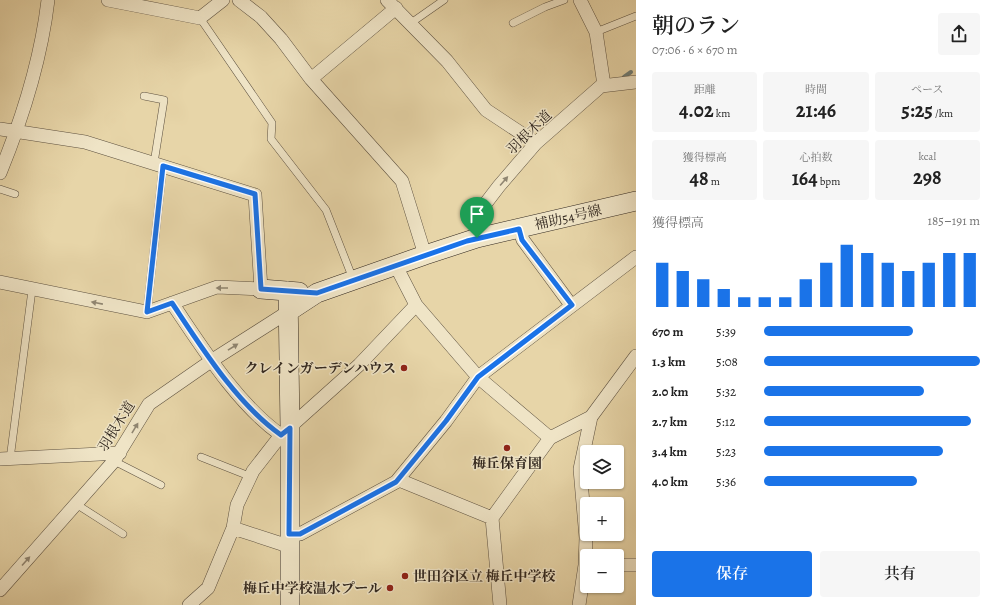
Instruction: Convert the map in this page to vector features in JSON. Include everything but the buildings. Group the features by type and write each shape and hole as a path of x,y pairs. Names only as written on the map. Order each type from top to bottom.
{"street":[{"path":"0,173 16,133 32,85 42,44 48,0"},
{"path":"108,0 200,18 222,0"},
{"path":"239,0 261,16 281,39 311,79 402,181 425,255"},
{"path":"580,0 596,32 604,85 636,82"},
{"path":"311,79 392,4 447,61 486,110 536,144"},
{"name":"羽根木道","path":"477,238 476,216 499,186 536,144 604,85"},
{"path":"0,129 16,133 85,142 255,194 261,289 217,287 147,312 32,290 0,282"},
{"name":"補助54号線","path":"288,312 317,293 477,238 636,201"},
{"path":"519,229 522,240 572,305"},
{"path":"233,528 282,544 399,480 446,421 478,377 636,257"},
{"path":"396,266 416,305 478,377 550,438"},
{"name":"補助54号線","path":"261,289 317,293"},
{"path":"288,291 285,432 290,605"},
{"path":"172,303 211,361 262,422 285,432"},
{"path":"189,605 208,588 233,528 237,505 249,476 285,432 359,365 416,305"},
{"name":"羽根木道","path":"0,590 117,457 149,404 211,361 288,312"},
{"path":"586,549 580,469 591,417 636,356"},
{"path":"500,605 492,518 550,438 591,417"},
{"path":"5,459 117,457"},
{"path":"399,480 492,518"},
{"path":"624,565 636,565"},
{"path":"579,605 581,593"}],"lane":[{"path":"411,23 444,0"},
{"path":"513,23 545,7 564,0"},
{"path":"596,32 636,16"},
{"path":"200,18 272,123 271,139 326,210 353,280"},
{"path":"144,96 164,100 147,312"},
{"path":"0,190 15,194"},
{"path":"5,459 32,290"},
{"path":"117,457 161,485"},
{"path":"201,457 249,476"},
{"path":"76,504 123,534"}],"waterway":[{"path":"624,77 631,72"}],"place":[{"name":"クレインガーデンハウス","path":"404,368"},
{"name":"梅丘保育園","path":"507,448"},
{"name":"世田谷区立 梅丘中学校","path":"405,576"},
{"name":"梅丘中学校温水プール","path":"390,588"}],"route":[{"path":"163,166 255,194 261,289 317,293 477,238 519,229 522,240 572,305 478,377 446,421 396,482 300,534 289,534 290,428 281,435 262,422 211,361 172,303 147,312 163,166"}]}
